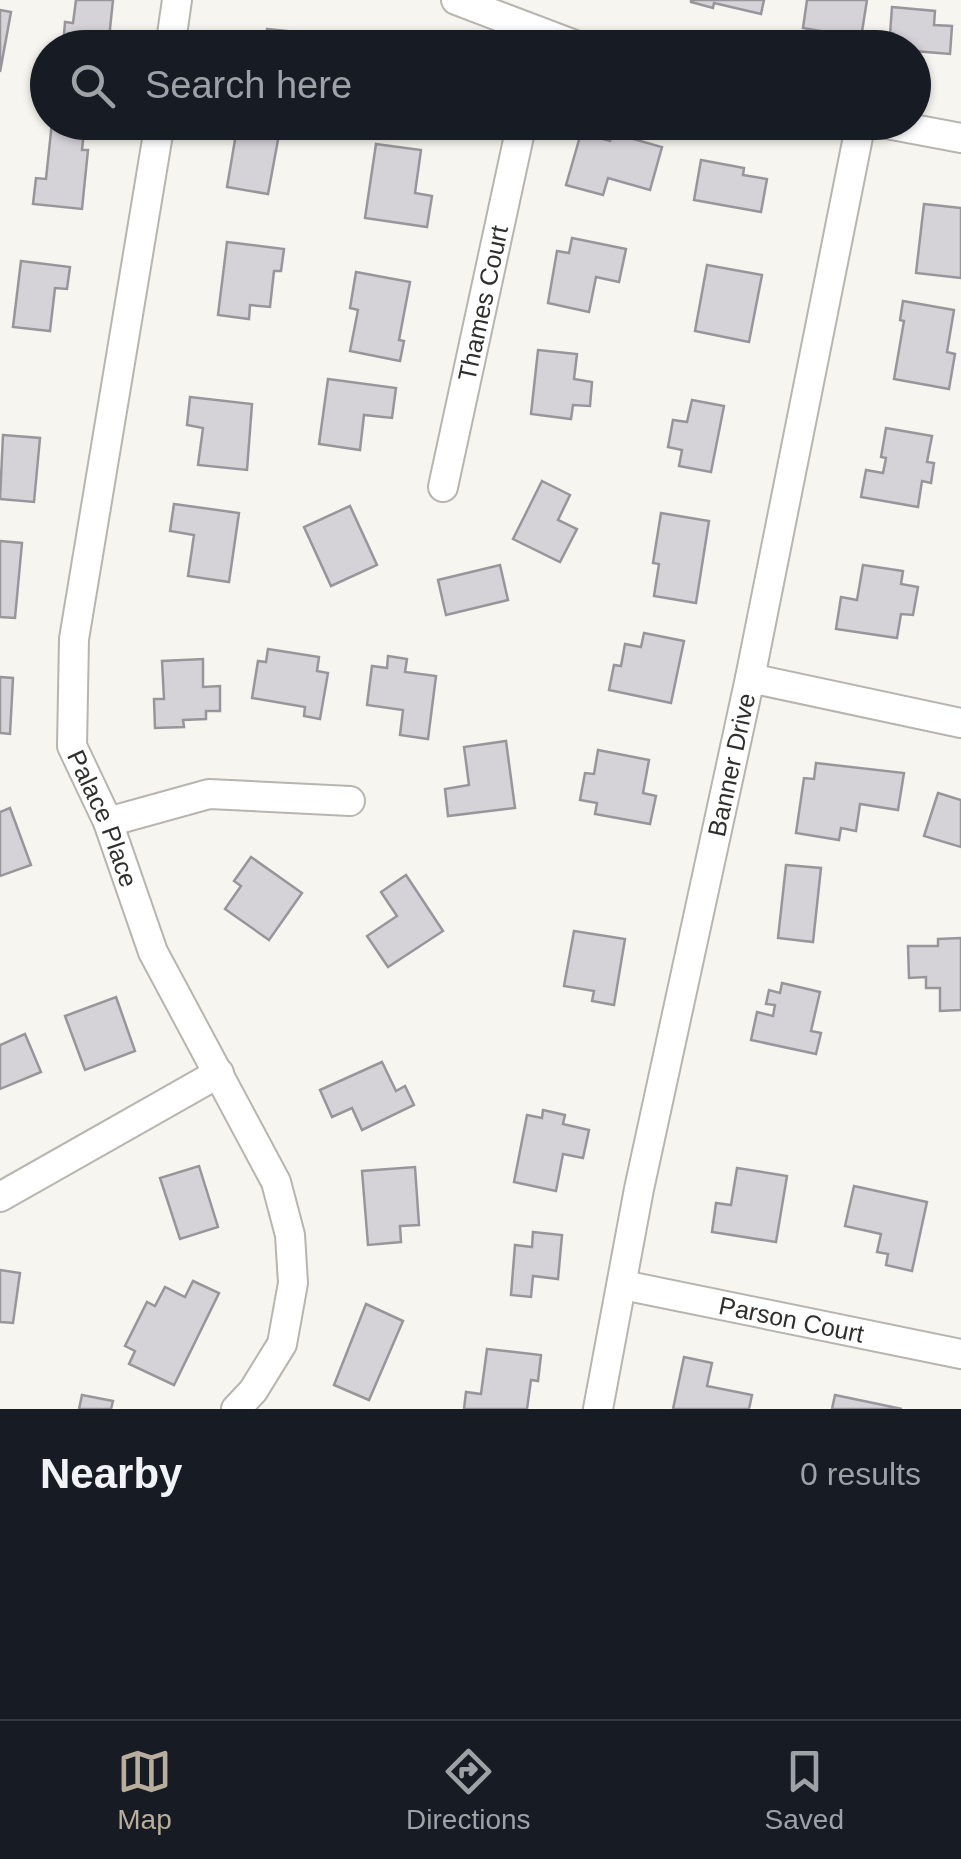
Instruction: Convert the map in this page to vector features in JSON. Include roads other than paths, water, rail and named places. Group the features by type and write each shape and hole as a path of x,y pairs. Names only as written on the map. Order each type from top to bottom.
{"street":[{"path":"173,30 177,0"},
{"path":"456,0 519,30"},
{"path":"931,132 961,138"},
{"name":"Palace Place","path":"157,140 74,639 72,746 108,822 153,952 276,1182 290,1236 293,1282 282,1344 253,1391 236,1409"},
{"name":"Thames Court","path":"443,487 518,140"},
{"name":"Banner Drive","path":"598,1409 638,1189 750,678 858,140"},
{"path":"750,678 961,723"},
{"path":"108,822 209,794 350,801"},
{"path":"0,1196 218,1072"},
{"name":"Parson Court","path":"623,1284 961,1354"}]}
